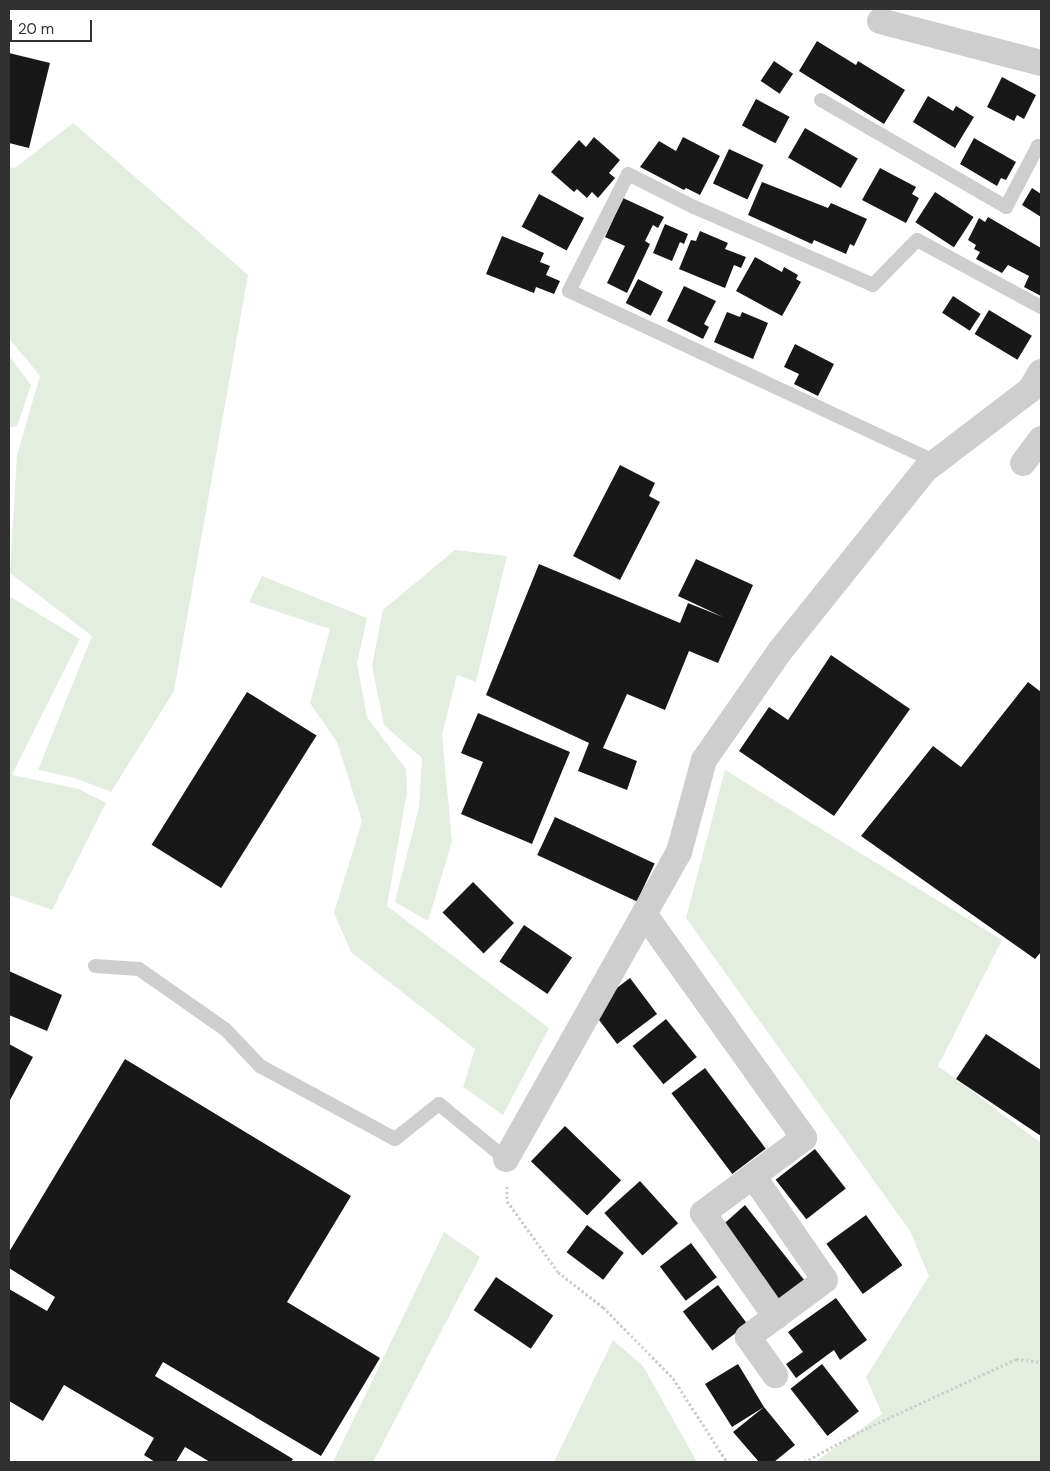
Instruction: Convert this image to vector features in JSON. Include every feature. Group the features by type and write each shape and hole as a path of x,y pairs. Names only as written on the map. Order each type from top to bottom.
{"street":[{"path":"880,21 1041,63"},
{"path":"506,1159 679,852 704,760 780,651 925,470 1030,390 1041,372"},
{"path":"1023,463 1041,440"},
{"path":"645,915 804,1138 703,1213 776,1317"},
{"path":"753,1176 825,1280 748,1337 775,1375"}],"lane":[{"path":"821,100 1006,207 1038,146 1041,148"},
{"path":"936,462 569,291 628,174 694,207 873,285 918,240 1041,307"},
{"path":"95,966 139,969 226,1030 260,1066 395,1139 439,1104 506,1159"}],"path":[{"path":"506,1159 508,1201 558,1272 603,1307 673,1378 727,1462"},
{"path":"804,1462 869,1427 1016,1360 1041,1362"}],"shaded area":[{"path":"73,123 248,275 174,691 111,792 75,778 38,770 92,636 10,573 17,455 40,376 9,338 9,167 15,168"},
{"path":"9,356 31,385 17,426 9,428"},
{"path":"455,550 507,556 476,682 457,675 442,734 452,842 428,921 395,902 419,807 422,758 384,725 372,666 383,610"},
{"path":"262,576 367,618 357,663 367,717 406,769 407,792 387,906 549,1028 503,1115 463,1087 475,1049 351,952 334,913 362,821 337,742 310,703 330,629 249,602"},
{"path":"9,596 80,639 12,775 79,789 106,803 52,910 9,895"},
{"path":"725,770 1002,940 938,1066 1041,1143 1041,1462 815,1462 882,1414 866,1377 929,1276 910,1231 686,918"},
{"path":"444,1232 480,1257 373,1462 333,1462"},
{"path":"613,1340 643,1366 697,1462 554,1462"}],"building":[{"path":"817,41 856,65 858,61 905,90 884,124 799,71"},
{"path":"9,53 50,63 29,148 9,143"},
{"path":"774,61 793,74 780,94 761,81"},
{"path":"1002,77 1036,95 1024,119 1017,115 1014,121 987,107"},
{"path":"928,96 953,111 956,106 974,117 955,148 913,122"},
{"path":"756,99 790,117 775,143 742,125"},
{"path":"805,128 858,158 841,188 788,157"},
{"path":"594,137 620,160 609,173 615,178 598,198 592,192 587,198 577,189 574,192 551,172 579,140 586,147"},
{"path":"683,137 720,156 700,195 686,188 684,190 640,167 659,141 676,151"},
{"path":"974,138 1016,162 1006,180 1001,178 997,186 960,164"},
{"path":"729,149 763,165 747,199 713,183"},
{"path":"880,168 916,187 912,194 919,198 906,223 862,200"},
{"path":"762,182 828,208 831,203 867,219 854,246 850,244 846,254 814,240 812,244 748,215"},
{"path":"1032,188 1041,194 1041,217 1022,205"},
{"path":"935,192 974,217 954,247 915,222"},
{"path":"539,194 584,218 567,251 522,227"},
{"path":"623,198 664,217 658,228 653,225 645,241 650,244 627,293 607,283 625,246 605,237"},
{"path":"988,217 1041,248 1041,296 1024,287 1029,276 1008,265 1002,273 976,259 980,252 974,249 976,245 968,240 979,218 985,222"},
{"path":"665,224 688,234 684,244 680,242 672,261 653,253"},
{"path":"700,231 728,243 725,249 746,257 741,268 734,265 725,288 679,269 691,240 696,241"},
{"path":"502,236 544,253 540,262 550,266 546,275 560,281 554,294 536,287 534,293 486,274"},
{"path":"755,257 782,272 784,267 798,275 796,279 801,282 782,316 736,291"},
{"path":"638,279 663,292 651,316 626,303"},
{"path":"684,286 716,301 704,324 709,327 703,339 667,321"},
{"path":"953,296 981,314 970,331 942,313"},
{"path":"989,310 1032,336 1017,360 975,334"},
{"path":"727,312 740,317 742,312 768,323 753,359 714,342"},
{"path":"795,344 834,364 818,396 794,384 799,374 784,367"},
{"path":"620,465 655,483 649,496 660,502 620,580 573,556"},
{"path":"696,559 753,585 718,663 689,651 665,710 627,694 603,748 637,761 627,790 578,771 589,743 486,695 539,564 680,623 688,603 723,617 678,596"},
{"path":"831,655 910,709 834,816 739,751 769,707 788,720"},
{"path":"1028,682 1041,692 1041,952 1035,959 861,836 933,746 961,767"},
{"path":"247,692 317,735 221,888 152,845"},
{"path":"478,713 570,752 532,844 461,814 483,762 461,753"},
{"path":"555,817 655,863 637,902 537,855"},
{"path":"473,882 514,923 484,953 443,912"},
{"path":"524,925 572,957 547,994 499,961"},
{"path":"9,971 62,995 47,1031 9,1015"},
{"path":"630,978 657,1014 617,1044 590,1008"},
{"path":"666,1019 697,1057 663,1084 633,1046"},
{"path":"986,1034 1041,1070 1041,1136 956,1079"},
{"path":"9,1044 33,1057 9,1102"},
{"path":"125,1059 351,1196 287,1302 380,1358 321,1456 163,1362 155,1376 293,1459 291,1462 210,1462 185,1447 176,1462 155,1462 144,1455 154,1438 64,1385 43,1421 9,1401 9,1289 47,1311 55,1297 9,1268 9,1252"},
{"path":"705,1068 766,1149 732,1174 671,1093"},
{"path":"565,1126 621,1180 587,1215 531,1161"},
{"path":"815,1149 846,1188 806,1219 776,1180"},
{"path":"640,1181 678,1223 642,1255 604,1213"},
{"path":"745,1205 805,1281 780,1302 717,1230"},
{"path":"866,1215 902,1265 863,1294 826,1244"},
{"path":"587,1225 624,1253 603,1280 567,1252"},
{"path":"691,1243 717,1277 686,1301 660,1266"},
{"path":"496,1277 553,1316 531,1349 474,1310"},
{"path":"718,1285 747,1324 712,1351 683,1311"},
{"path":"836,1298 867,1340 840,1360 834,1350 796,1378 786,1364 803,1352 788,1332"},
{"path":"738,1364 764,1407 732,1427 705,1384"},
{"path":"822,1364 859,1411 827,1436 790,1389"},
{"path":"764,1407 795,1445 774,1462 759,1462 733,1432"}]}
